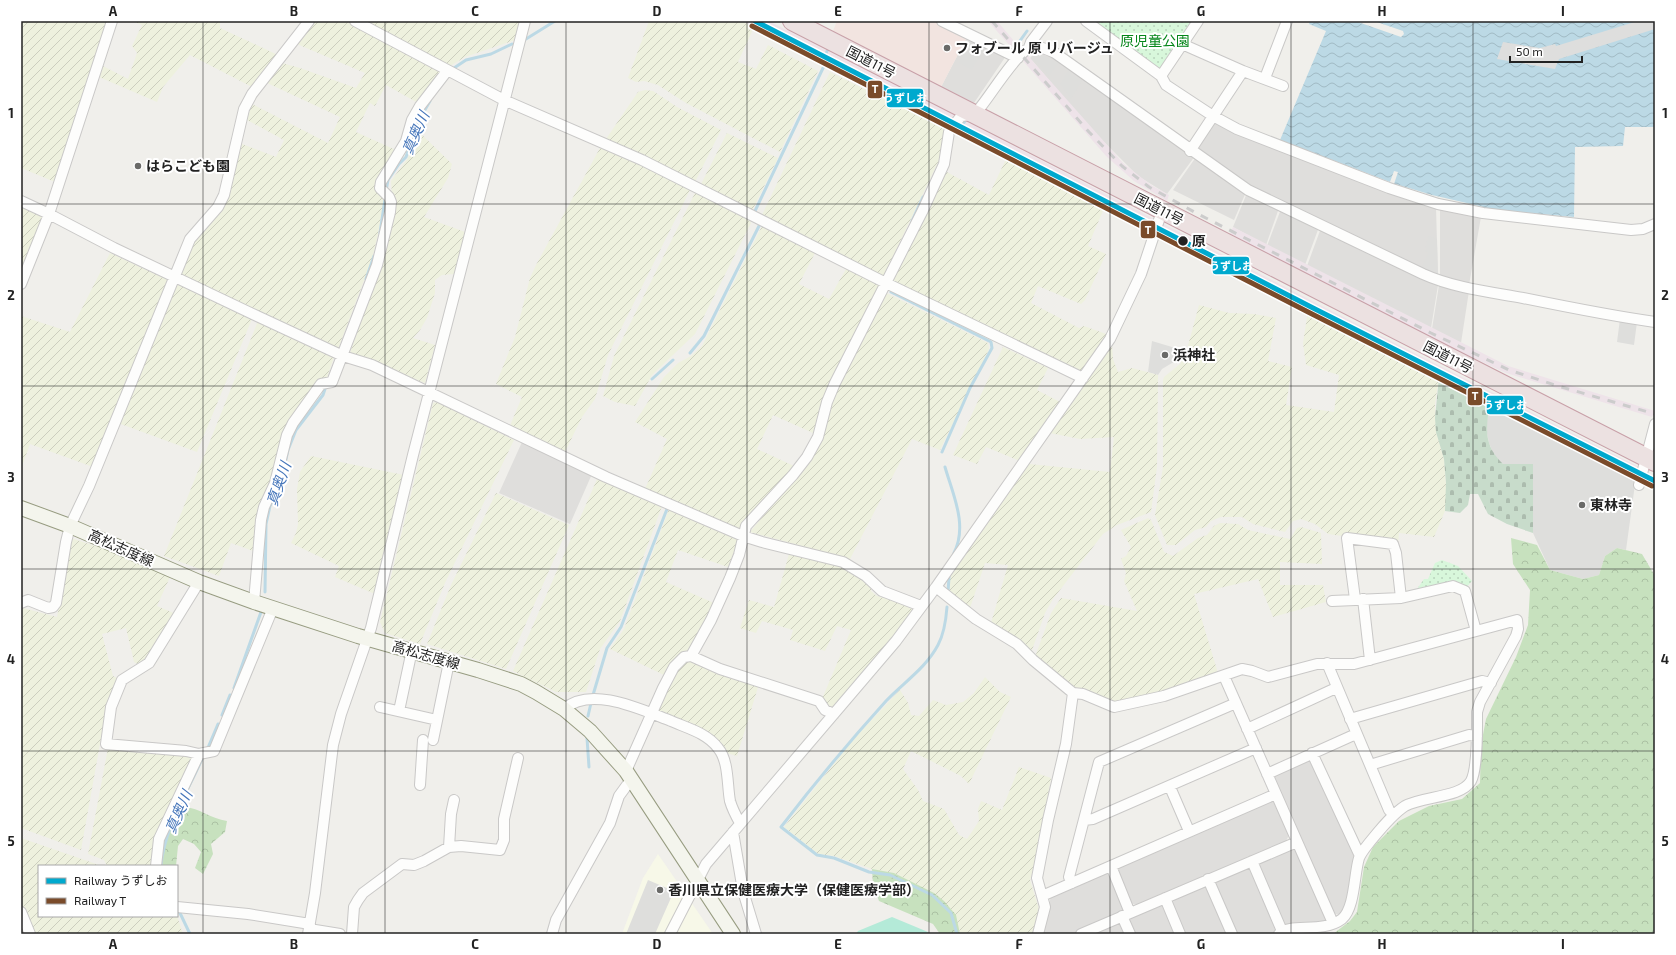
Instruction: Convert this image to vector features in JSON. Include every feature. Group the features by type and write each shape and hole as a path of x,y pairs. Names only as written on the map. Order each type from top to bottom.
{"highway":[{"name":"国道11号","path":"792,21 973,115 1651,460"}],"main road":[{"name":"高松志度線","path":"21,508 70,526 200,582 254,602 520,684 564,709 590,730 630,777 696,880 733,934"}],"street":[{"path":"21,284 49,214 112,21"},
{"path":"21,604 28,600 48,608 53,607 56,603 70,526 89,486 190,239 218,207 224,195 244,109 252,94 276,66 309,21"},
{"path":"355,21 504,100 642,160 886,283 1083,378"},
{"path":"309,929 333,745 340,714 368,638 429,392 525,21"},
{"path":"942,21 1018,58"},
{"path":"1028,50 1031,42 1047,21"},
{"path":"1086,21 1161,76 1166,85 1213,116 1237,129 1286,149 1438,204 1483,213 1631,230 1643,229 1655,224"},
{"path":"1161,76 1198,21"},
{"path":"1265,78 1287,21"},
{"path":"1182,44 1243,71 1283,86"},
{"path":"692,656 724,592 739,555 746,526 793,475 807,457 818,437 827,402 835,383 944,164 949,132 961,116 973,115 1018,58 1028,50 1037,47 1055,53 1190,151 1248,190 1439,281 1627,318 1655,322"},
{"path":"254,602 261,520 264,507 275,483 287,435 293,423 321,384 332,382 377,265 390,212 391,202 389,197 380,188 381,182 406,141 412,120 420,106 447,71"},
{"path":"1190,151 1243,71"},
{"path":"21,201 114,248 174,275 257,316 343,356 372,365 606,477 743,536 844,562 866,576 882,591 921,606"},
{"path":"670,934 696,880 706,864 896,641 936,587 1110,339 1128,305 1141,274 1162,211"},
{"path":"1639,485 1651,460 1655,424"},
{"path":"1370,660 1346,538 1393,544 1396,553 1401,598"},
{"path":"200,582 149,663 122,680 111,706 106,744 186,751 199,754 214,751 273,608"},
{"path":"1332,600 1401,598 1454,586 1465,591 1476,631"},
{"path":"936,587 976,619 1017,644 1033,660 1073,693 1083,694 1114,707 1164,696 1242,669 1252,671 1268,678 1304,667 1327,663 1354,664 1517,620 1518,629 1516,636 1477,712 1474,773 1468,785 1462,790 1411,804 1394,816 1360,856 1349,908 1342,918 1323,928 1280,932 1252,861"},
{"path":"399,711 412,650"},
{"path":"552,934 556,920 610,823 619,796 627,785 630,777 629,767 650,713 678,661 684,657 692,656 720,669 819,701 825,710 834,714"},
{"path":"420,785 428,740 437,720 449,662"},
{"path":"1327,663 1336,688 1389,810 1394,816"},
{"path":"1224,676 1332,923"},
{"path":"1350,719 1482,681 1491,683"},
{"path":"1247,729 1336,688"},
{"path":"1038,934 1045,907 1037,878 1048,820 1066,744 1073,693"},
{"path":"564,709 571,703 588,700 633,706 703,734 719,748 724,761 730,802 740,823"},
{"path":"1072,883 1069,876 1099,762 1236,703"},
{"path":"380,707 437,720"},
{"path":"1266,774 1356,734"},
{"path":"1370,765 1470,735 1477,736"},
{"path":"1084,820 1093,820 1256,748"},
{"path":"1312,753 1360,856"},
{"path":"156,865 159,839 199,754"},
{"path":"352,934 354,907 363,893 402,864 414,865 449,847 461,846 500,850 504,840 504,819 518,758"},
{"path":"1170,787 1189,831"},
{"path":"1042,896 1276,794"},
{"path":"449,847 450,814 454,800"},
{"path":"733,832 743,891 756,934"},
{"path":"1081,934 1297,842"},
{"path":"1111,866 1126,914 1130,934"},
{"path":"1208,879 1232,934"},
{"path":"1165,898 1180,934"},
{"path":"178,907 248,914 309,929 340,934"},
{"path":"21,912 30,934"}],"shaded area":[{"path":"21,21 109,21 55,182 21,168"},
{"path":"132,21 220,21 220,28 280,56 254,88 190,55 163,87 157,102 99,77 103,66 128,79 137,53 132,46 142,25"},
{"path":"316,21 345,21 443,71 418,103 386,85 375,106 370,103 356,132 398,151 378,182 384,197 378,234 372,259 338,349 178,274 194,241 228,194 242,144 276,157 284,140 247,120 252,104 328,143 340,117 265,82 282,63 356,88 365,73 297,44"},
{"path":"365,21 520,21 515,40 465,57 450,66"},
{"path":"649,21 682,21 684,23 685,21 742,21 754,27 738,62 756,69 768,45 818,71 780,152 686,103 658,85 644,81 636,82 628,78"},
{"path":"742,21 769,21 958,117 1318,304 1639,467 1636,477"},
{"path":"837,21 934,21 967,37 941,87 833,31"},
{"path":"988,21 997,21 1014,41 1011,47"},
{"path":"967,37 1006,56 974,103 941,87"},
{"path":"971,37 986,45 972,70 959,63"},
{"path":"1021,48 1124,164 1151,185 1169,195 1167,201 1134,181 1106,156 1017,54"},
{"path":"1039,53 1052,57 1195,156 1167,194 1138,176 1091,129 1030,58 1034,54"},
{"path":"1036,56 1045,56 1058,64 1049,76 1033,58"},
{"path":"1068,71 1082,81 1071,99 1060,84"},
{"path":"830,72 947,130 942,154 883,277 762,215"},
{"path":"645,90 653,91 677,107 721,130 695,182 606,139 638,92"},
{"path":"1213,121 1436,207 1438,278 1242,184 1195,150"},
{"path":"418,131 452,164 448,178 424,217 465,232 454,274 442,275 435,280 435,293 427,318 413,338 435,345 425,383 350,353 380,267 392,195 391,181 408,158"},
{"path":"727,133 778,158 752,211 700,186"},
{"path":"603,147 690,190 608,355 595,399 582,417 564,454 509,428 522,397 496,384 515,337 530,278 600,148"},
{"path":"1007,157 1105,206 1088,246 1106,254 1085,300 1081,304 1038,286 1031,303 1079,328 1084,326 1109,335 1084,373 1001,337 892,280 945,171 989,195"},
{"path":"1196,157 1246,192 1234,220 1173,190"},
{"path":"695,193 749,219 751,223 695,334 652,375 635,406 615,402 603,396 614,356"},
{"path":"1247,193 1279,208 1266,245 1233,227"},
{"path":"21,204 45,214 21,272"},
{"path":"1440,208 1481,217 1469,285 1440,279"},
{"path":"1281,209 1319,227 1305,265 1267,246"},
{"path":"762,226 815,253 799,284 829,299 846,269 880,286 813,433 773,415 757,449 794,466 740,531 645,489 667,439 635,422 664,377 678,363 691,356 702,346"},
{"path":"1233,227 1508,366 1655,411 1652,417 1506,373 1454,349 1230,234"},
{"path":"1321,228 1438,285 1431,328 1307,266"},
{"path":"1428,236 1437,239 1438,278 1421,269 1428,253 1425,251"},
{"path":"110,253 168,280 93,467 30,444 21,469 21,316 70,332"},
{"path":"175,282 252,319 197,452 118,423"},
{"path":"1439,285 1469,291 1461,343 1432,329"},
{"path":"886,293 988,343 989,349 940,450 912,439 849,561 817,550 750,532 796,477 837,388"},
{"path":"1199,305 1229,313 1254,314 1276,318 1268,361 1292,367 1286,405 1334,412 1339,375 1306,365 1303,343 1308,311 1439,377 1435,404 1436,432 1444,459 1447,497 1445,511 1434,537 1399,533 1398,544 1328,534 1315,524 1301,519 1293,521 1285,532 1253,524 1242,517 1221,517 1211,521 1206,527 1195,530 1176,545 1167,545 1155,515 1163,467 1163,380 1164,377 1180,364 1186,353"},
{"path":"1620,319 1637,322 1634,345 1617,342"},
{"path":"258,321 334,357 326,380 290,422 256,552 231,543 219,576 164,556"},
{"name":"浜神社","path":"1152,341 1182,350 1177,360 1162,369 1158,375 1148,372"},
{"path":"1112,345 1113,359 1118,372 1132,368 1158,375 1157,467 1151,512 1117,525 1103,534 1053,599 1045,613 1031,653 991,623 1008,565 985,563 970,608 949,593 950,575 1029,464 1110,472 1114,437 1080,439 1050,433"},
{"path":"1003,347 1048,368 1037,390 1062,403 1020,461 986,447 977,464 953,455"},
{"path":"437,402 514,440 445,583 420,644 385,633 380,622 433,403"},
{"name":"東林寺","path":"1490,403 1636,477 1626,550 1617,548 1605,556 1599,575 1583,579 1550,570 1533,533 1533,464 1503,464 1494,455 1489,443 1486,428"},
{"path":"522,442 592,474 570,524 499,493"},
{"path":"311,456 404,475 375,594 335,577 339,566 291,543 296,533 298,524 297,489 300,472"},
{"path":"598,477 662,506 620,621 600,649 586,692 556,692 513,671"},
{"path":"496,493 569,525 506,669 427,644 451,585"},
{"path":"669,509 739,538 728,567 678,550 666,582 714,603 689,654 666,676 610,649 624,629"},
{"path":"1148,518 1151,520 1164,552 1173,556 1198,538 1207,535 1214,526 1220,523 1238,524 1248,530 1290,539 1297,528 1301,527 1321,533 1322,564 1280,562 1280,585 1323,585 1326,602 1273,617 1258,579 1194,594 1218,673 1158,693 1117,703 1074,689 1035,657 1051,613 1061,598 1137,611 1124,581 1126,573 1121,559 1126,556 1131,547 1121,530"},
{"path":"71,538 125,556 170,577 157,606 176,614 141,666 134,662 126,628 102,634 113,676 119,679 107,705 81,850 21,828 21,614 23,608 57,617"},
{"path":"789,554 844,567 871,586 871,591 877,596 899,602 914,610 892,640 833,710 826,707 822,699 851,630 837,626 825,651 790,640 793,630 762,621 756,633 740,628 749,600 774,607"},
{"path":"692,659 759,684 737,756 727,753 655,712 681,663"},
{"path":"985,677 1000,692 1011,697 969,784 961,776 911,751 903,769 918,790 923,801 944,809 959,835 967,839 979,821 978,809 981,801 1002,810 1019,767 1051,778 1037,856 1030,880 1039,909 1033,934 960,934 960,931 911,882 894,873 872,869 834,856 818,854 784,827 852,741 900,690 908,703 911,715 919,716 933,700 946,705 963,702 974,693"},
{"path":"108,748 186,754 194,758 153,865 106,865 104,860 88,854"},
{"path":"1307,759 1312,762 1354,856 1345,907 1339,915 1333,913 1273,779 1275,774"},
{"path":"1269,801 1275,802 1289,835 1286,841 1137,905 1130,903 1117,871 1118,867"},
{"path":"21,838 99,865 38,865 38,917 177,917 183,934 34,934 21,903"},
{"path":"1291,849 1297,851 1326,919 1322,923 1282,925 1258,868 1259,863"},
{"name":"香川県立保健医療大学（保健医療学部）","path":"658,854 713,934 622,934 643,878"},
{"path":"1246,868 1252,870 1278,929 1273,934 1236,934 1215,888 1217,881"},
{"path":"1106,871 1111,873 1125,905 1122,913 1074,934 1042,934 1051,896"},
{"path":"648,880 674,891 655,934 626,934"},
{"path":"1204,886 1210,890 1229,934 1184,934 1172,905 1174,899"},
{"path":"1160,905 1166,907 1177,934 1133,934 1128,924 1130,918"},
{"path":"1117,923 1123,925 1127,934 1091,934"}],"green space":[{"name":"原児童公園","path":"1091,21 1193,21 1161,70"},
{"path":"1439,377 1490,403 1487,428 1489,443 1492,450 1503,464 1533,464 1533,533 1507,524 1488,514 1478,494 1470,494 1468,505 1460,513 1445,511 1446,483 1444,459 1436,432 1435,418"},
{"path":"1511,538 1537,545 1550,570 1583,579 1599,575 1605,556 1617,548 1642,554 1655,576 1655,934 1333,934 1350,921 1357,912 1364,867 1373,847 1399,821 1429,806 1462,799 1480,783 1481,745 1486,719 1516,657 1528,625 1530,590 1513,564"},
{"path":"1442,560 1458,566 1472,581 1466,588 1417,589 1424,579 1428,579 1435,563"},
{"path":"184,807 190,808 227,821 225,832 211,844 213,854 203,874 195,868 201,852 194,844 183,839 178,846 176,865 158,865 165,833 172,818"},
{"path":"872,869 894,873 934,893 944,901 956,915 960,934 940,934 933,924 879,901 873,885"},
{"path":"892,917 928,932 929,934 856,934 858,931"}],"water":[{"path":"1310,21 1355,21 1401,37 1404,34 1403,31 1374,21 1655,21 1655,127 1625,127 1623,146 1575,147 1574,217 1484,209 1484,207 1432,195 1394,184 1398,172 1394,171 1390,182 1280,140 1326,31 1309,24"}],"pier":[{"path":"1638,21 1655,21 1655,29 1559,59 1555,69 1497,59 1503,42 1540,48 1555,44 1556,46"}],"waterway":[{"name":"真奥川","path":"526,39 555,21"},
{"path":"1012,52 1027,31"},
{"name":"真奥川","path":"454,68 466,60 491,54 512,44"},
{"path":"755,211 824,66 823,60 828,49"},
{"name":"真奥川","path":"386,191 388,180 406,157 418,122 430,101"},
{"path":"956,133 965,121"},
{"path":"912,221 923,197"},
{"name":"真奥川","path":"380,233 385,199"},
{"path":"690,353 704,336 759,226"},
{"name":"真奥川","path":"366,279 374,256"},
{"path":"891,292 991,342 992,348 970,388 942,452"},
{"path":"652,379 673,360"},
{"name":"真奥川","path":"265,592 266,524 270,506 279,491 288,450 296,430 323,395 326,386"},
{"path":"945,467 958,510 960,532 954,553"},
{"path":"593,695 607,648 621,627 667,509"},
{"path":"948,592 949,577"},
{"path":"947,607 940,641 927,661 886,701 819,779 781,827 817,855 834,858 869,872 890,875 932,895 951,913 957,934"},
{"name":"真奥川","path":"234,688 261,612"},
{"name":"真奥川","path":"222,715 230,695"},
{"path":"588,716 591,703"},
{"name":"真奥川","path":"207,750 218,724"},
{"path":"587,738 589,767"},
{"name":"真奥川","path":"161,865 163,852 171,825 202,759"},
{"name":"真奥川","path":"179,911 190,934"}],"railway":[{"path":"992,21 1089,132 1122,166 1149,187 1198,214 1431,333 1509,370 1655,414"}],"rail line":[{"name":"うずしお","path":"755,21 1315,309 1655,481"},
{"name":"T","path":"752,26 1312,314 1652,486"}],"place":[{"name":"フォブール 原 リバージュ","path":"947,48"},
{"name":"はらこども園","path":"138,166"},
{"name":"原","path":"1183,241"},
{"name":"浜神社","path":"1165,355"},
{"name":"東林寺","path":"1582,505"},
{"name":"香川県立保健医療大学（保健医療学部）","path":"660,890"}]}
